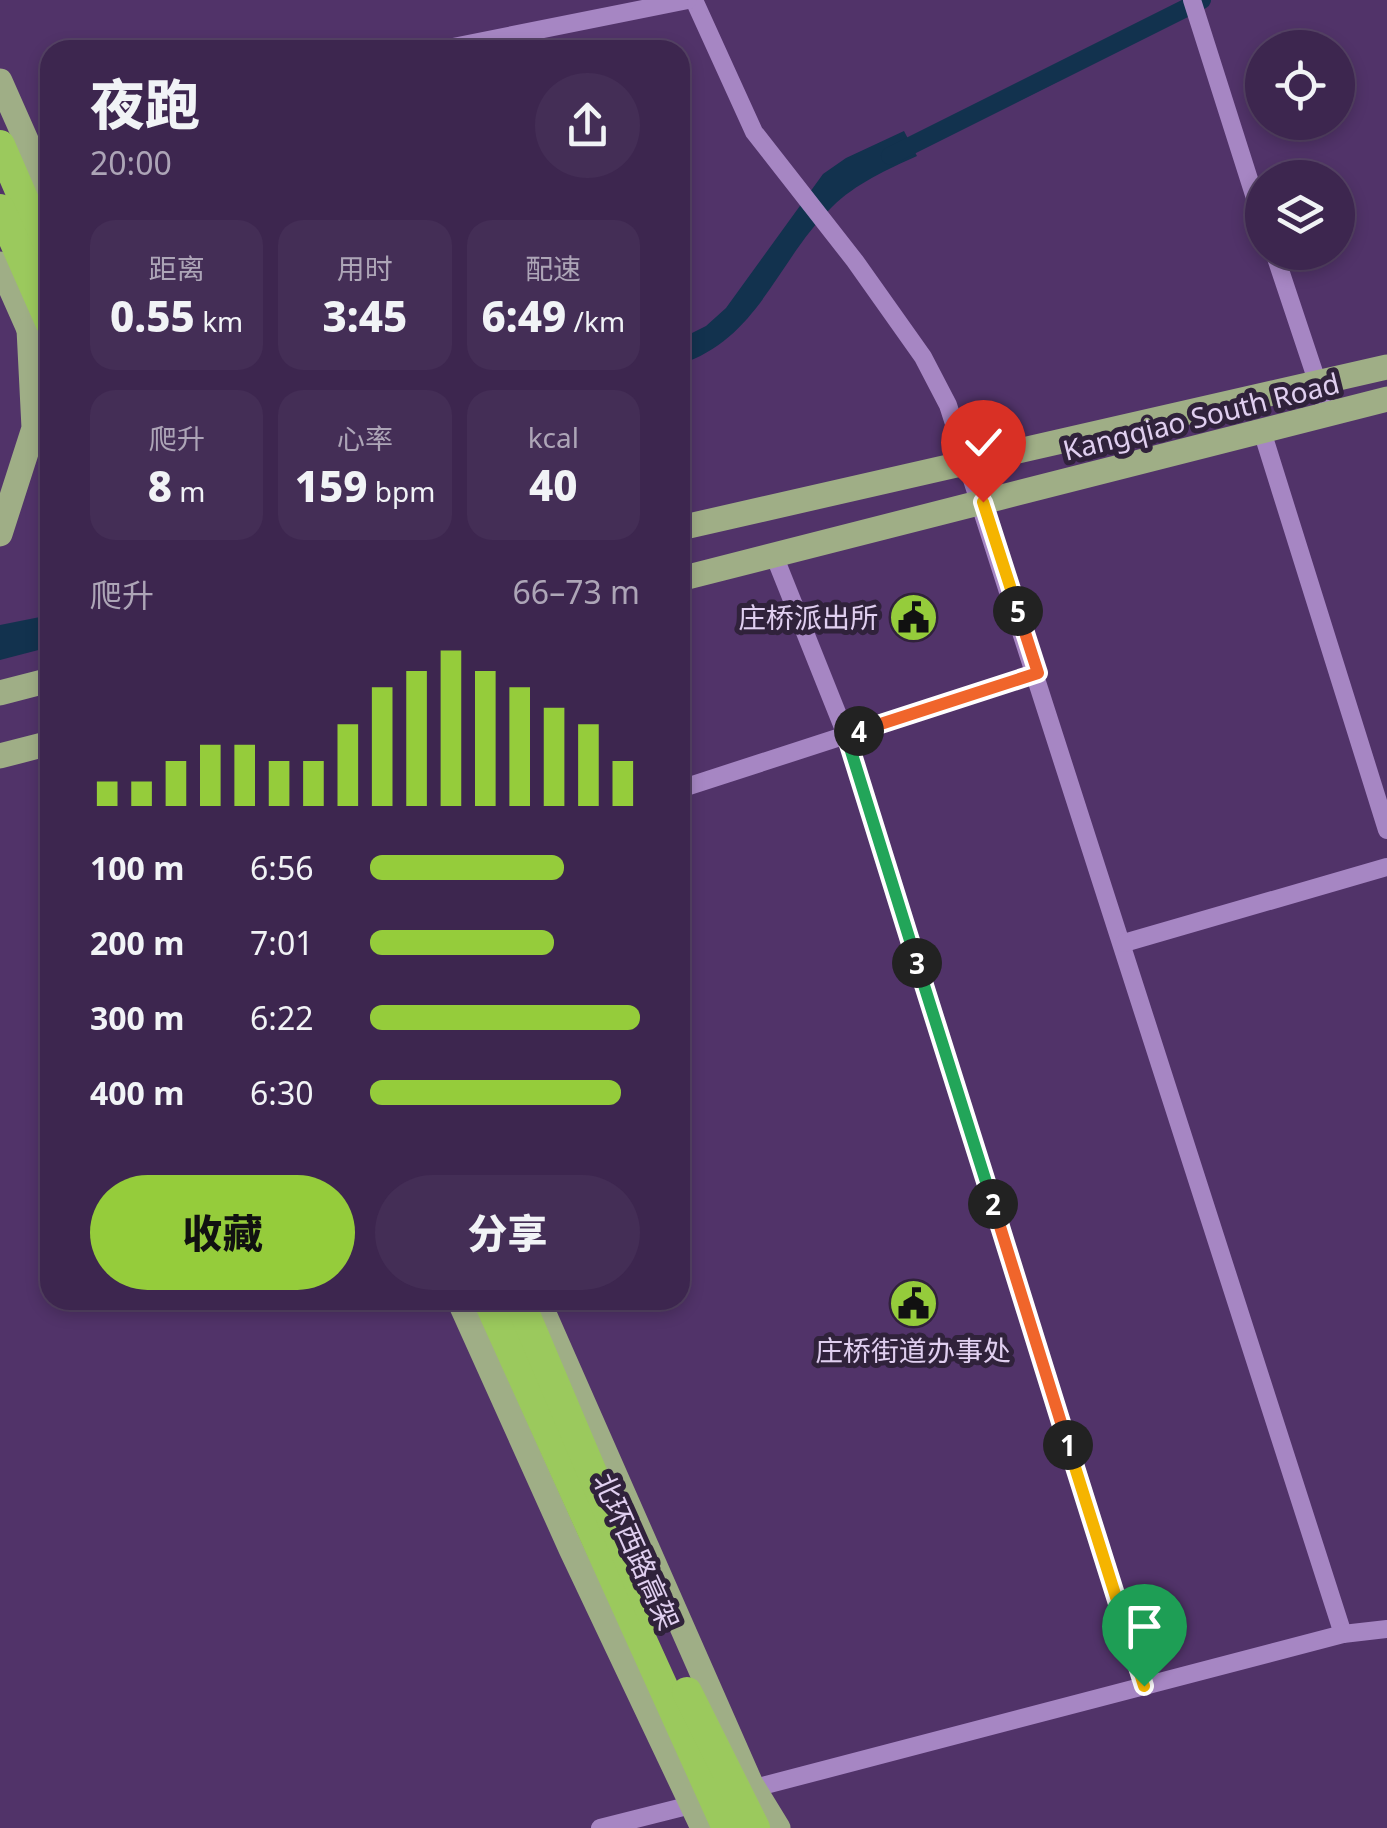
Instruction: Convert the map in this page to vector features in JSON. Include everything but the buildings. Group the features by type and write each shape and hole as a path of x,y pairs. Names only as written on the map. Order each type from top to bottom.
{"highway":[{"path":"0,145 40,237"},
{"path":"0,209 40,325"},
{"name":"北环西路高架","path":"493,1310 727,1828"},
{"name":"北环西路高架","path":"522,1310 665,1644 754,1828"}],"main road":[{"path":"0,81 40,171"},
{"path":"0,264 40,325 34,428 0,534"},
{"name":"Kangqiao South Road","path":"690,526 1387,367"},
{"name":"Kangqiao South Road","path":"690,576 1387,399"},
{"path":"0,693 40,683"},
{"path":"0,756 40,746"},
{"path":"465,1310 697,1817"},
{"path":"542,1310 754,1788 778,1828"}],"street":[{"path":"489,40 691,0 754,132 855,261 923,357 948,405 983,502 1344,1634"},
{"path":"1192,0 1245,167"},
{"path":"1280,270 1328,414"},
{"path":"1262,431 1387,830"},
{"path":"774,555 846,735 1144,1686"},
{"path":"690,786 1038,673"},
{"path":"1124,944 1387,867"},
{"path":"600,1828 697,1817 754,1788 1344,1634 1387,1629"}],"water":[{"path":"904,131 917,156 872,178 832,207 748,317 729,336 690,360 690,334 726,308 823,174 846,158"},
{"path":"40,617 40,650 0,660 0,625"}],"waterway":[{"path":"890,156 1202,0"}],"place":[{"name":"庄桥派出所","path":"913,617"},
{"name":"庄桥街道办事处","path":"913,1303"}],"route":[{"path":"983,502 1038,673 846,735 1144,1686"}]}
